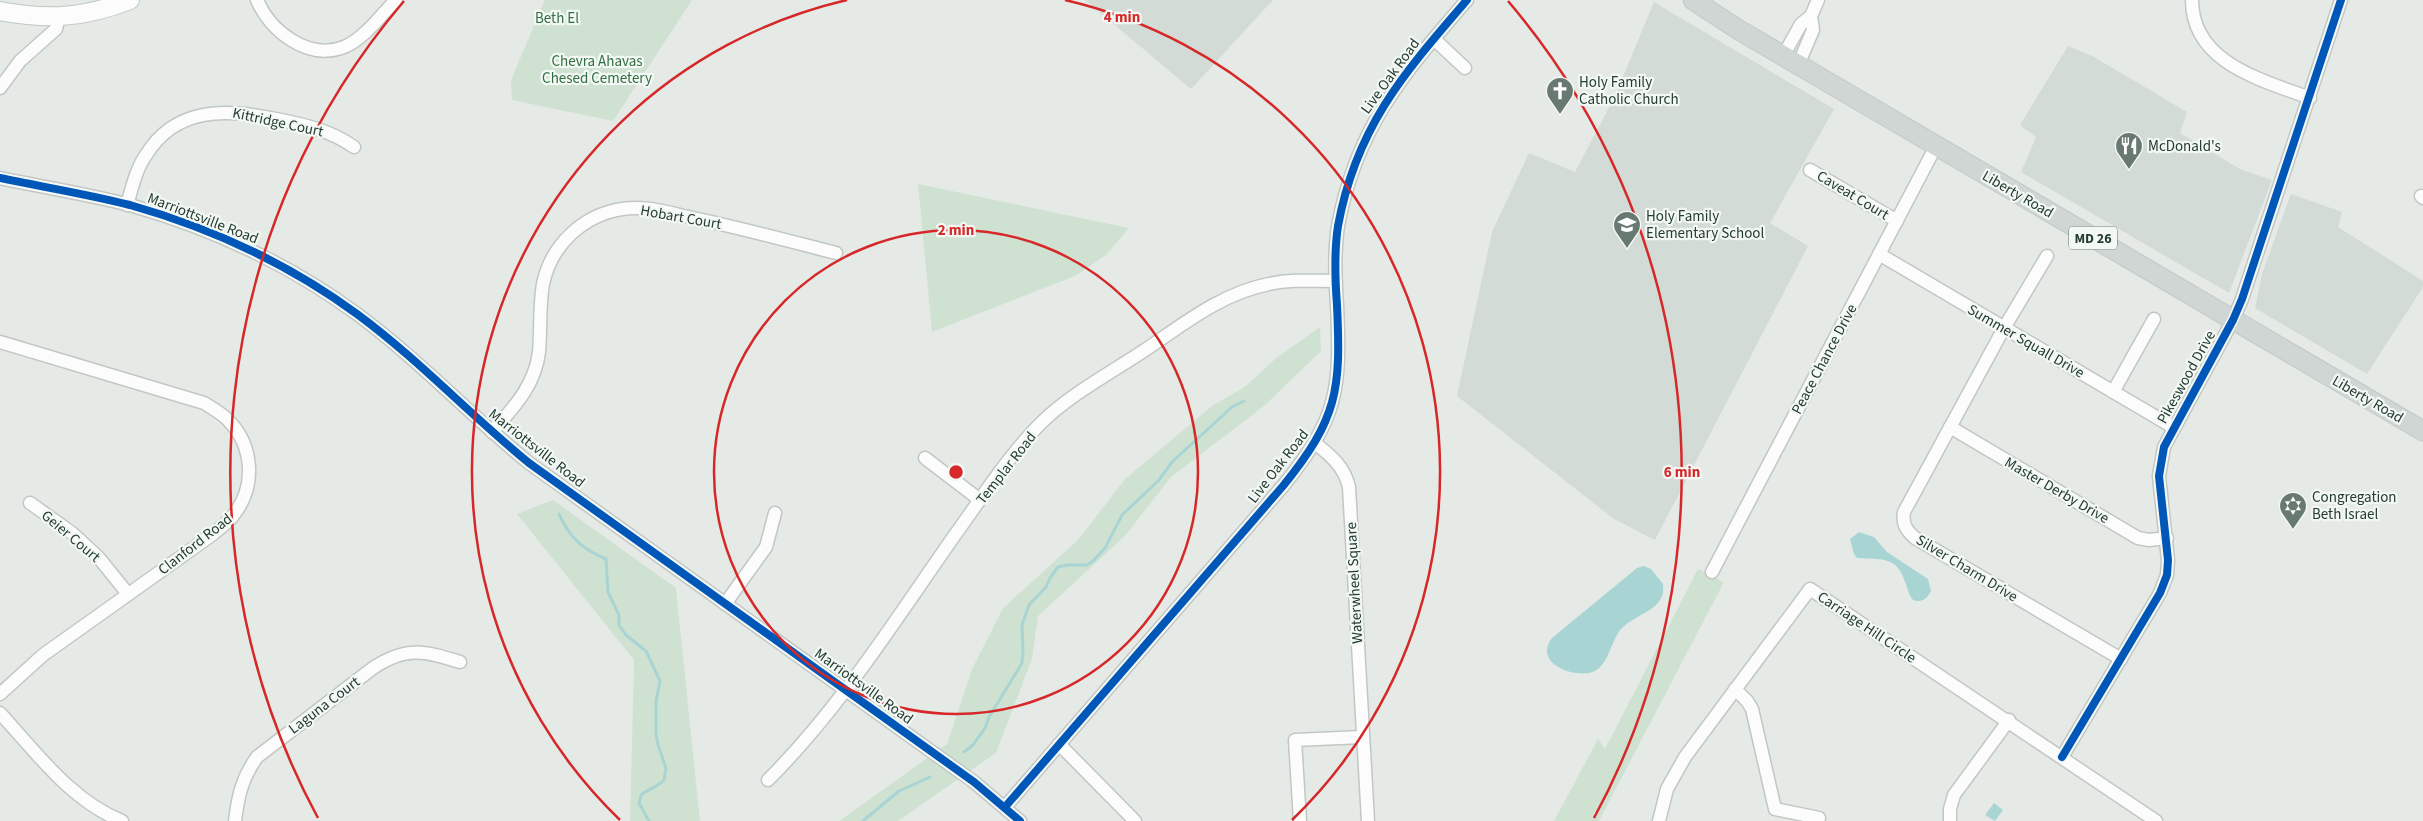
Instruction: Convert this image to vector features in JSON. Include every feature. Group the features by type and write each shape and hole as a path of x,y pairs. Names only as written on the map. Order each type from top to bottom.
{"main road":[{"path":"0,11 59,17 85,14 130,0"},
{"name":"Liberty Road","path":"1693,0 1790,60 2423,431"}],"street":[{"path":"257,0 262,13 283,36 308,47 334,50 356,40 396,0"},
{"name":"Live Oak Road","path":"1005,807 1283,486 1315,444 1331,409 1338,381 1339,348 1336,281 1338,228 1347,186 1360,148 1394,88 1467,0"},
{"path":"1790,60 1813,30 1812,16 1818,0"},
{"path":"2192,0 2195,24 2200,35 2219,57 2255,77 2310,98"},
{"name":"Pikeswood Drive","path":"2062,757 2122,659 2160,593 2167,575 2167,538 2159,476 2164,447 2173,427 2233,320 2265,234 2341,0"},
{"path":"0,88 20,61 56,29 59,17"},
{"name":"Live Oak Road","path":"1434,39 1466,68"},
{"name":"Kittridge Court","path":"127,205 142,163 157,140 178,125 207,113 226,111 247,113 318,128 337,135 354,147"},
{"name":"Peace Chance Drive","path":"1712,572 1936,146"},
{"name":"Caveat Court","path":"1810,170 1897,221"},
{"name":"Marriottsville Road","path":"0,178 127,205 177,220 230,241 316,286 380,331 529,463 974,782 1020,821"},
{"name":"Hobart Court","path":"492,432 519,402 535,368 539,353 542,287 552,257 567,236 587,222 623,209 656,210 727,225 836,253"},
{"name":"Summer Squall Drive","path":"1879,254 2173,427"},
{"name":"Silver Charm Drive","path":"2047,256 2004,328 1904,512 1903,520 1908,532 1915,538 2122,659"},
{"name":"Templar Road","path":"768,780 808,738 846,690 980,500 1042,422 1070,400 1212,305 1250,289 1269,284 1293,280 1336,281"},
{"path":"2113,392 2154,319"},
{"name":"Clanford Road","path":"0,342 204,403 228,420 241,436 248,454 250,478 235,514 212,534 43,655 0,694"},
{"name":"Master Derby Drive","path":"1950,427 2138,538 2149,540 2167,538"},
{"name":"Waterwheel Square","path":"1315,444 1339,463 1344,471 1349,487 1368,821"},
{"path":"925,458 980,500"},
{"name":"Geier Court","path":"30,504 72,533 99,558 128,594"},
{"path":"725,604 766,547 775,513"},
{"name":"Carriage Hill Circle","path":"1659,821 1668,789 1675,773 1734,689 1810,589 2156,821"},
{"name":"Laguna Court","path":"235,821 240,787 247,770 257,757 373,668 390,657 408,652 429,652 460,662"},
{"path":"1734,689 1748,701 1752,709 1775,809 1819,818"},
{"path":"0,713 66,786 89,803 122,821"},
{"path":"1950,821 1950,810 1954,795 2008,720"},
{"path":"1300,821 1295,740 1362,737"},
{"path":"1059,744 1135,821"}],"shaded area":[{"path":"1085,0 1273,0 1191,89"},
{"path":"1654,2 1834,109 1770,223 1808,246 1655,540 1614,519 1457,396 1492,232 1529,153 1575,172 1615,96"},
{"path":"2068,46 2094,57 2187,112 2180,133 2240,169 2272,180 2229,293 2021,172 2036,137 2020,125"},
{"path":"2291,194 2342,212 2338,227 2423,281 2423,287 2367,374 2255,308 2262,274"}],"green space":[{"name":"Chevra Ahavas Chesed Cemetery","path":"545,0 692,0 613,121 512,100 511,80"},
{"path":"918,184 1129,228 1106,255 1075,276 932,332"},
{"path":"1320,327 1321,351 1264,406 1171,477 1125,536 1038,616 1032,659 996,753 898,821 839,821 947,744 972,669 1003,608 1078,540 1125,479 1212,406 1246,386 1275,359"},
{"path":"553,500 676,588 700,821 630,821 634,660 517,514"},
{"path":"1698,569 1724,582 1599,821 1554,821 1598,739 1605,749"}],"water":[{"path":"1859,532 1874,537 1887,552 1928,579 1931,591 1928,596 1922,601 1913,600 1902,573 1892,563 1880,559 1857,558 1850,539"},
{"path":"1644,566 1651,569 1663,584 1663,593 1655,605 1621,629 1604,663 1595,671 1578,673 1559,668 1552,662 1548,655 1547,647 1552,638 1637,568"},
{"path":"1994,803 2003,810 1995,821 1985,815"}],"waterway":[{"path":"964,752 973,745 985,728 989,717 1022,663 1022,625 1029,605 1046,587 1058,567 1087,565 1094,560 1105,548 1122,515 1159,480 1172,462 1232,407 1244,401"},
{"path":"559,514 572,536 583,547 606,559 608,592 619,615 619,625 626,635 646,651 660,681 656,701 656,734 666,768 664,780 641,795 639,803 649,821"},
{"path":"863,821 899,791 930,777"}],"cycle path":[{"path":"1005,807 1283,486 1315,441 1332,402 1336,382 1338,334 1335,256 1338,226 1346,191 1357,159 1370,130 1403,77 1467,0"},
{"path":"2062,757 2160,593 2167,575 2168,560 2159,476 2164,447 2233,320 2242,299 2341,0"},
{"path":"0,178 130,205 160,214 248,249 331,296 379,331 423,368 529,463 974,782 1020,821"}],"place":[{"name":"Holy Family Catholic Church","path":"1560,115"},
{"name":"McDonald's","path":"2129,170"},
{"name":"Holy Family Elementary School","path":"1627,249"},
{"name":"Congregation Beth Israel","path":"2293,530"}],"park label":[{"name":"Beth El","path":"557,18"}]}
